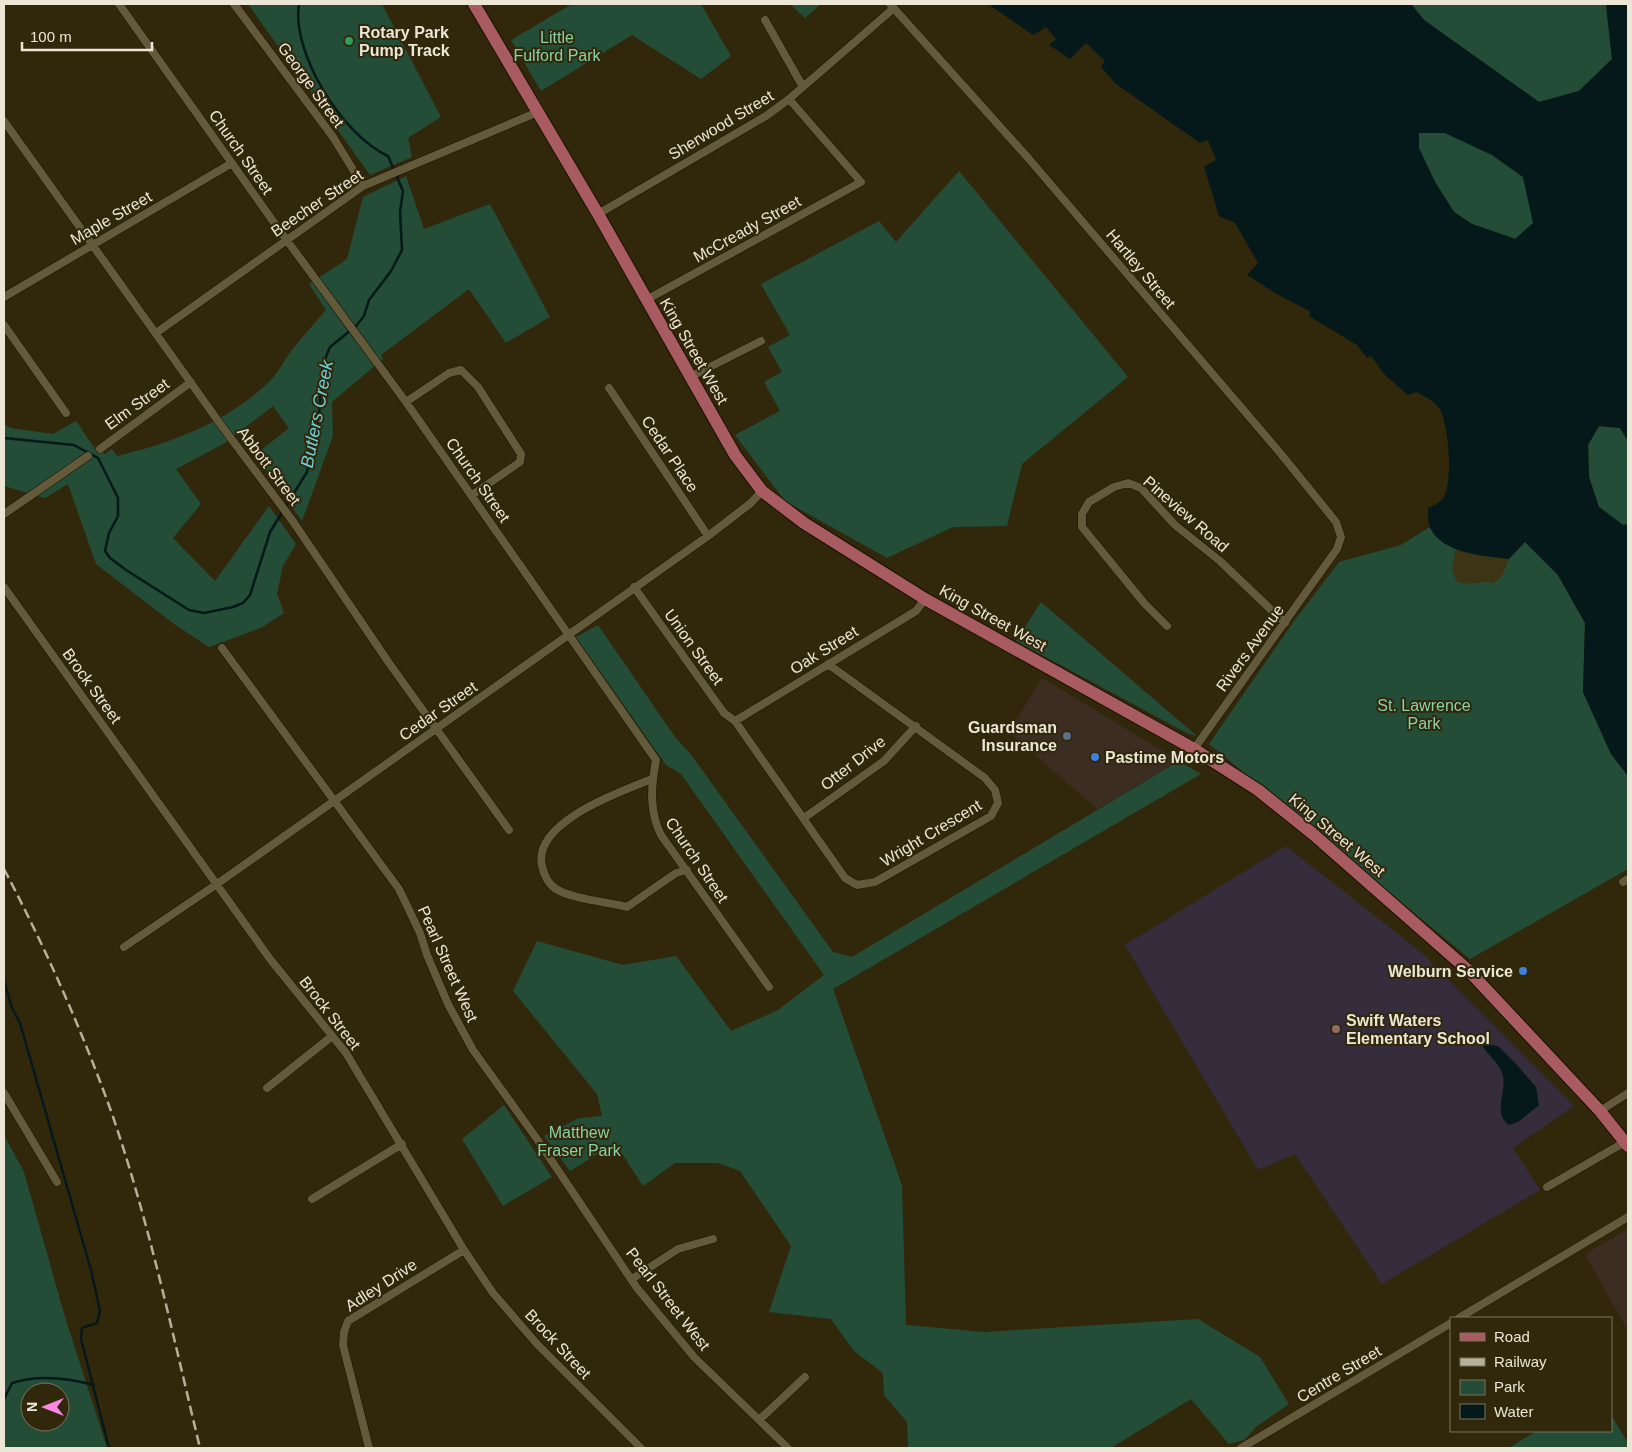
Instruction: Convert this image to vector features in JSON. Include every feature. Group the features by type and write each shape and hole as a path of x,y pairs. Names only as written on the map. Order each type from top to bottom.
{"main road":[{"name":"King Street West","path":"474,4 598,214 735,455 762,491 804,523 925,599 1194,749 1258,790 1313,834 1464,967 1600,1111 1627,1144"}],"street":[{"name":"Church Street","path":"119,4 286,240 406,402 656,760 652,779 653,818 661,835 770,988"},
{"name":"George Street","path":"234,4 333,137 363,186"},
{"name":"Sherwood Street","path":"598,214 718,145 789,100 892,6"},
{"name":"Hartley Street","path":"892,6 1029,159 1281,454 1336,522 1341,536 1338,550 1328,563"},
{"path":"765,20 803,87"},
{"name":"McCready Street","path":"646,300 861,182 789,100"},
{"name":"Beecher Street","path":"156,333 363,186 403,167 538,112"},
{"name":"Abbott Street","path":"4,121 275,496 509,830"},
{"name":"Maple Street","path":"4,297 232,164"},
{"path":"4,325 66,413"},
{"path":"690,377 761,340"},
{"path":"406,402 449,373 461,370 478,387 521,454 520,462 472,495"},
{"name":"Elm Street","path":"100,449 191,382"},
{"name":"Cedar Place","path":"609,388 708,536"},
{"path":"4,514 88,456"},
{"name":"Pineview Road","path":"1167,626 1144,603 1082,527 1082,514 1090,502 1114,487 1128,483 1141,488 1153,498 1175,525 1220,561 1285,622"},
{"name":"Cedar Street","path":"124,947 437,729 708,536 751,504 762,491"},
{"name":"Rivers Avenue","path":"1194,749 1328,563"},
{"name":"Brock Street","path":"4,587 270,959 346,1053 464,1250 493,1293 537,1344 641,1448"},
{"name":"Union Street","path":"634,587 724,713 735,721"},
{"name":"Oak Street","path":"735,721 916,611 925,599"},
{"name":"Pearl Street West","path":"222,648 399,890 420,933 427,955 448,1004 473,1050 537,1138 632,1279 694,1357 788,1448"},
{"name":"Wright Crescent","path":"735,721 845,878 857,885 875,882 991,816 998,803 995,790 986,778 828,664"},
{"name":"Otter Drive","path":"804,818 884,761 916,726"},
{"path":"652,779 602,800 558,827 548,838 541,851 542,865 546,878 556,889 627,906 676,873 687,870"},
{"path":"267,1088 332,1036"},
{"path":"4,1093 57,1182"},
{"path":"1600,1111 1628,1093"},
{"path":"312,1198 402,1144"},
{"path":"1547,1187 1627,1144"},
{"path":"1461,1317 1628,1217"},
{"path":"632,1279 678,1249 713,1239"},
{"name":"Adley Drive","path":"369,1448 343,1345 344,1332 348,1322 464,1250"},
{"name":"Centre Street","path":"1241,1448 1255,1445 1450,1324"},
{"path":"759,1420 805,1377"}],"shaded area":[{"path":"1042,678 1179,761 1097,809 1009,732"},
{"name":"Swift Waters Elementary School","path":"1286,846 1421,952 1574,1106 1513,1148 1540,1190 1382,1284 1295,1154 1258,1170 1125,945"},
{"path":"1628,1229 1628,1331 1585,1254"}],"green space":[{"path":"248,4 382,4 441,117 408,138 412,157 370,175"},
{"name":"Little Fulford Park","path":"572,4 701,4 731,56 701,79 632,35 541,91 511,40"},
{"path":"790,4 821,4 805,18"},
{"path":"1411,4 1606,4 1612,59 1579,91 1539,102 1424,20"},
{"path":"1419,133 1445,133 1492,155 1523,177 1534,223 1516,239 1472,224 1454,212 1435,182 1419,148"},
{"path":"959,171 1128,377 1022,464 1007,526 953,527 887,558 785,501 735,435 780,411 764,382 782,372 768,347 790,335 761,284 879,221 896,242"},
{"path":"406,176 424,229 490,204 550,317 506,343 469,289 381,355 383,359 332,402 333,436 302,521 255,455 289,428 273,406 225,443 176,469 201,504 173,538 215,581 269,506 296,544 283,566 277,594 284,613 261,628 209,647 174,624 96,564 68,484 45,498 4,486 4,424 11,428 53,434 76,421 93,446 105,454 112,449 117,456 158,445 198,429 235,409 269,382 291,351 326,310 309,284 347,259 363,197"},
{"path":"1599,426 1620,428 1628,441 1628,524 1623,525 1599,507 1589,477 1588,445"},
{"name":"St. Lawrence Park","path":"1430,527 1445,544 1525,542 1558,575 1585,623 1583,692 1611,754 1628,776 1628,869 1470,959 1209,744 1294,621 1339,562 1401,545"},
{"path":"1041,602 1198,737 1185,732 1016,641"},
{"name":"Matthew Fraser Park","path":"598,625 675,737 692,756 833,952 852,957 1179,761 1201,774 833,989 902,1185 906,1325 984,1332 1198,1319 1260,1357 1289,1404 1257,1426 1244,1440 1229,1444 1191,1399 1111,1448 908,1448 907,1422 884,1395 883,1373 854,1351 831,1319 769,1312 791,1246 740,1171 718,1163 675,1163 643,1186 615,1143 570,1171 544,1136 579,1118 602,1116 597,1094 513,991 537,941 623,965 676,956 731,1031 778,1010 824,975 681,774 666,765 576,637"},
{"path":"504,1105 552,1177 503,1206 462,1139"},
{"path":"4,1135 24,1172 65,1317 107,1448 4,1448"},
{"path":"1612,1417 1628,1443 1628,1448 1509,1448 1534,1432 1612,1432"}],"sand":[{"path":"1456,548 1479,555 1509,559 1502,576 1494,583 1462,583 1456,581 1452,568"}],"water":[{"path":"988,4 1411,4 1424,20 1539,102 1579,91 1612,59 1606,4 1628,4 1628,441 1620,428 1599,426 1588,445 1589,477 1599,507 1623,525 1628,524 1628,776 1611,754 1583,692 1585,623 1558,575 1525,542 1509,559 1488,557 1465,552 1444,543 1436,537 1430,528 1428,508 1442,500 1446,493 1449,469 1448,440 1437,405 1417,392 1408,395 1385,375 1371,356 1367,358 1357,345 1309,316 1311,312 1275,293 1247,275 1258,263 1235,223 1219,216 1204,167 1216,160 1208,140 1200,143 1116,84 1101,67 1105,61 1086,43 1070,59 1049,45 1056,39 1046,27 1033,35","holes":["1419,133 1445,133 1492,155 1523,177 1533,223 1515,239 1472,224 1454,212 1435,182 1419,148"]},
{"path":"1485,1044 1498,1046 1536,1087 1539,1105 1518,1122 1509,1125 1501,1115 1503,1076 1497,1064 1483,1047"}],"waterway":[{"name":"Butlers Creek","path":"4,438 74,445 98,458 118,498 118,516 109,533 105,551 110,558 126,570 189,610 204,613 233,607 243,603 250,595 270,532 307,472 319,416 323,365 330,347 356,326 364,316 369,300 391,271 402,250 400,212 403,191 388,156 371,146 354,131 324,91 303,46 299,24 299,4"},
{"path":"4,981 12,1008 20,1023 91,1270 100,1311 97,1323 82,1328 81,1339 109,1448"},
{"path":"4,1399 12,1383 22,1380 53,1378 74,1380 94,1385"}],"railway":[{"path":"4,869 62,988 111,1111 125,1152 149,1236 200,1448"}],"place":[{"name":"Rotary Park Pump Track","path":"349,41"},
{"name":"Guardsman Insurance","path":"1067,736"},
{"name":"Pastime Motors","path":"1095,757"},
{"name":"Welburn Service","path":"1523,971"},
{"name":"Swift Waters Elementary School","path":"1336,1029"}]}
